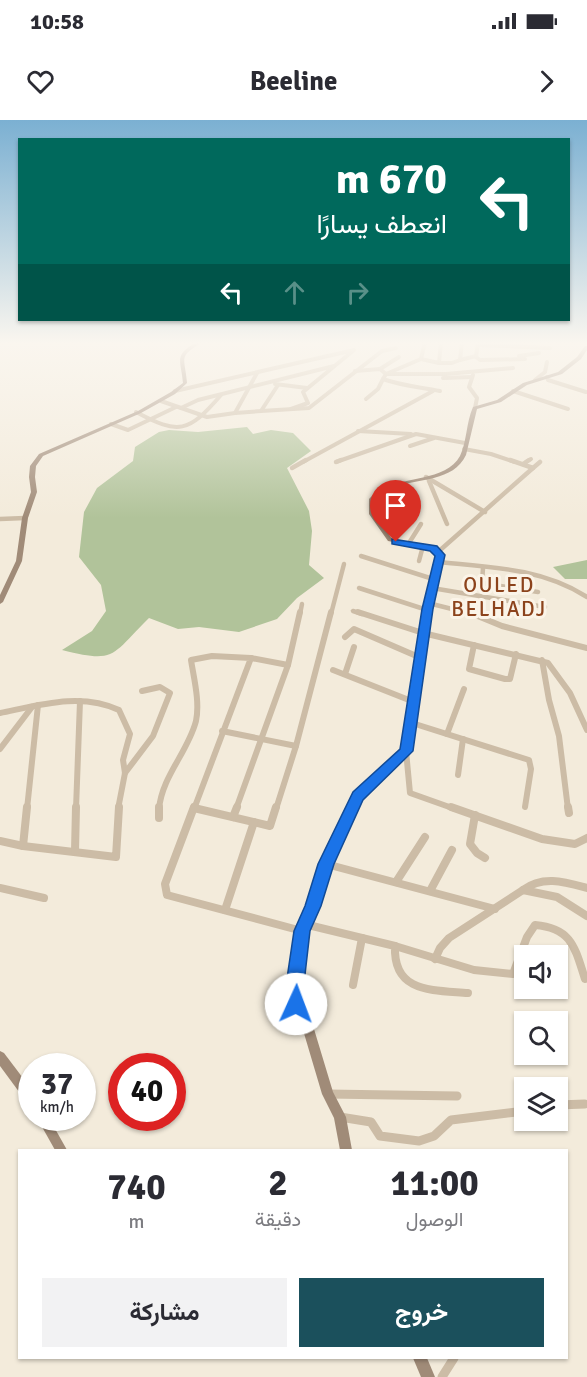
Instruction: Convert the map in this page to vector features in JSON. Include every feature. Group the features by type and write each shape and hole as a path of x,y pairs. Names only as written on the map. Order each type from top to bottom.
{"street":[{"path":"0,602 19,561 25,518 34,492 32,471 35,460 48,451 161,401 207,417 235,412 309,408 321,401"},
{"path":"181,408 197,401"},
{"path":"136,412 172,428 185,424 210,409 216,401"},
{"path":"235,412 241,401"},
{"path":"261,411 268,401"},
{"path":"291,409 308,403 307,401"},
{"path":"292,468 415,401"},
{"path":"438,552 423,546 390,540 372,514 372,499 382,490 427,479 450,470 461,459 478,401"},
{"path":"475,408 497,401"},
{"path":"543,401 568,409"},
{"path":"111,424 128,430 176,407"},
{"path":"357,431 385,435 416,434 464,446 533,468"},
{"path":"336,462 416,434"},
{"path":"410,446 434,438"},
{"path":"523,464 531,459"},
{"path":"346,1149 340,1118 328,1094 308,1029 296,1004 294,992 303,928 313,906 326,864 358,796 406,751 412,723 423,633 438,562 438,552 540,462"},
{"path":"427,479 485,512"},
{"path":"427,479 447,524"},
{"path":"0,519 25,518"},
{"path":"409,543 421,524"},
{"path":"419,561 423,546"},
{"path":"362,556 433,579"},
{"path":"438,562 548,577 578,590 587,597"},
{"path":"194,808 270,826 296,746 344,564"},
{"path":"483,568 482,584 538,592"},
{"path":"358,588 428,606 470,613 502,626 587,648"},
{"path":"432,588 545,607"},
{"path":"233,817 288,665 302,604"},
{"path":"353,610 423,633 542,660 553,668 570,693 587,730"},
{"path":"345,637 354,629 421,658"},
{"path":"474,645 469,669 505,679 510,679 516,654"},
{"path":"345,674 354,647"},
{"path":"159,818 158,808 166,781 195,723 191,660 195,657 251,658 288,665"},
{"path":"251,658 165,884 167,895 303,928 362,938 474,970 513,974 518,965 526,935 535,926 549,926 560,930 574,943 585,978"},
{"path":"542,660 549,700 559,736 569,813"},
{"path":"333,670 414,702"},
{"path":"125,773 148,745 164,713 170,693 167,688 158,686 142,691"},
{"path":"447,734 464,689"},
{"path":"0,713 59,701 105,704 119,710 130,735 123,760 125,773 118,811 116,857 23,846 0,841"},
{"path":"75,851 80,701"},
{"path":"0,749 35,706"},
{"path":"23,846 35,706"},
{"path":"412,723 531,762 525,807"},
{"path":"222,731 296,746"},
{"path":"458,775 463,739"},
{"path":"406,751 410,759 408,788 410,793 542,839 575,844 587,838"},
{"path":"476,815 470,843 477,853 485,858"},
{"path":"225,910 254,822"},
{"path":"396,882 425,837"},
{"path":"430,891 452,850"},
{"path":"326,864 495,909"},
{"path":"435,959 446,940 531,883 547,881 587,888"},
{"path":"0,888 44,898"},
{"path":"523,890 533,890 556,898 578,907 587,915"},
{"path":"353,985 362,938"},
{"path":"394,946 393,957 396,970 402,978 423,988 468,993"},
{"path":"0,1057 18,1081"},
{"path":"328,1094 457,1096"},
{"path":"568,1105 585,1104"},
{"path":"340,1118 371,1122 380,1136 414,1142 435,1137 451,1120 482,1118 496,1113 514,1112"},
{"path":"50,1131 60,1149"},
{"path":"420,1359 428,1377"},
{"path":"441,1377 453,1359"}],"green space":[{"path":"247,427 253,434 271,430 293,433 311,451 287,468 309,511 312,531 309,565 324,578 297,598 277,619 239,632 199,627 178,629 149,618 119,648 104,656 62,650 92,631 106,611 101,585 79,557 84,512 97,488 133,461 135,447 159,432 169,430 198,432"},
{"path":"587,560 587,579 565,579 553,567"}],"district":[{"name":"OULED BELHADJ","path":"499,597"}],"route":[{"path":"296,1004 294,992 302,931 313,906 326,864 358,796 406,751 412,723 427,609 440,555 433,548 396,542"}]}
